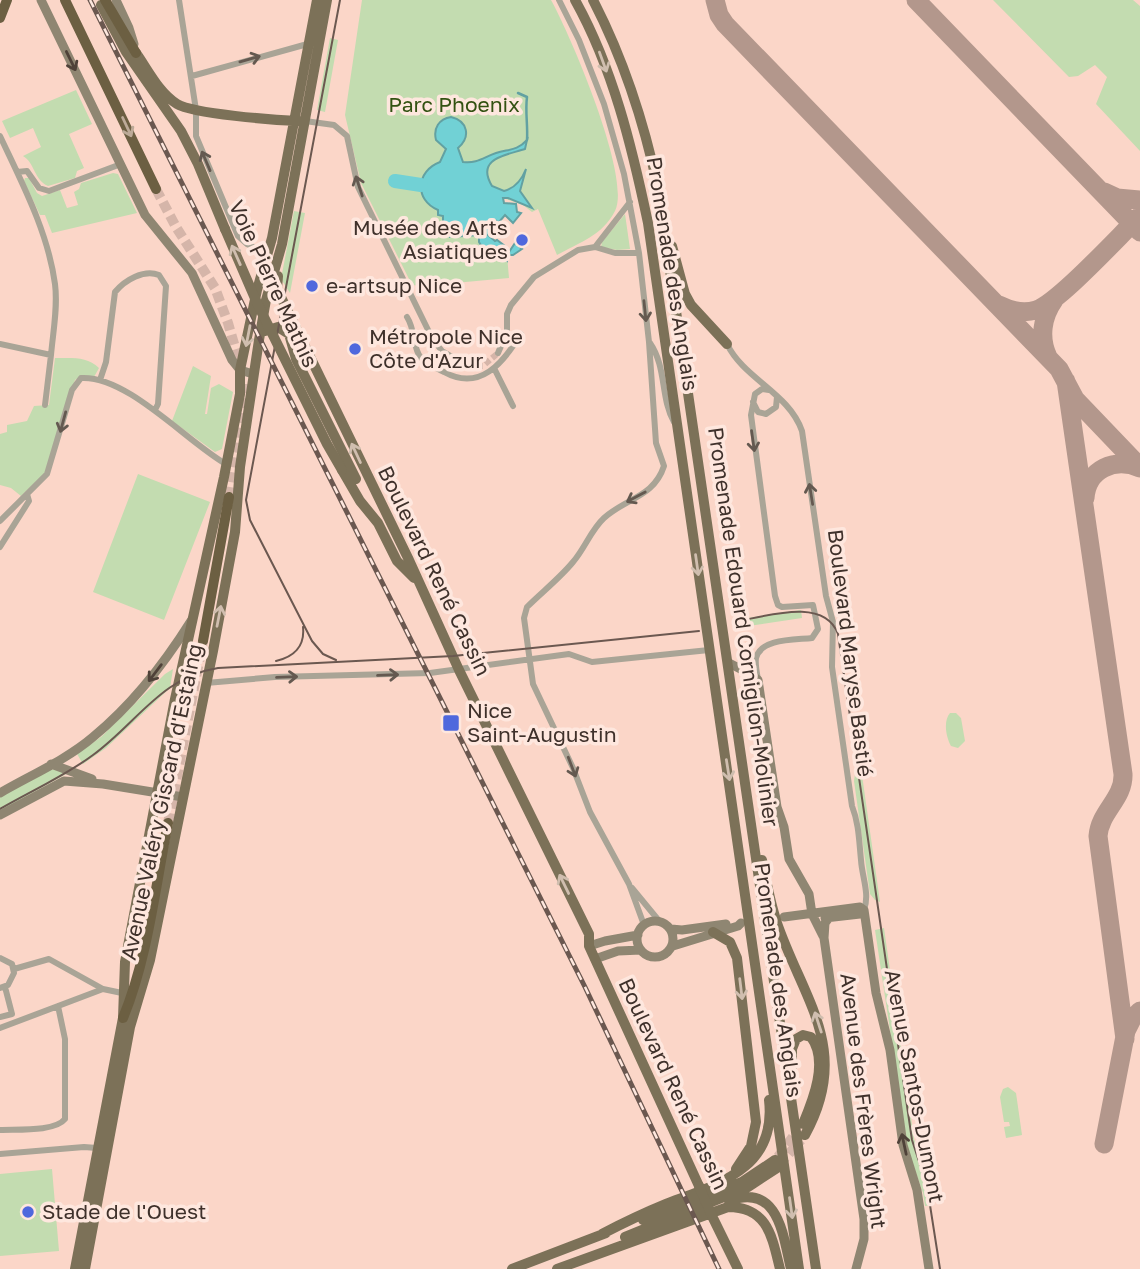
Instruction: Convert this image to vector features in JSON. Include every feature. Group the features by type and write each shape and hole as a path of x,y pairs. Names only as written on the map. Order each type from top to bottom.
{"highway":[{"path":"0,18 7,0"},
{"path":"65,0 156,189"},
{"path":"101,2 136,52"},
{"path":"203,640 229,497"},
{"path":"123,1018 132,996 141,958 168,823"}],"main road":[{"path":"41,0 149,221 192,274 221,340 240,370 253,374"},
{"path":"116,0 136,52 167,96 178,105 196,110 299,121"},
{"name":"Boulevard René Cassin","path":"317,0 308,43 277,289 589,934 589,946 736,1269"},
{"name":"Boulevard René Cassin","path":"240,370 257,290 320,39 327,0"},
{"name":"Promenade des Anglais","path":"575,0 600,55 627,133 653,252 702,600 701,651 767,1044 799,1269"},
{"name":"Promenade Edouard Corniglion-Molinier","path":"593,0 611,35 633,92 658,188 816,1269"},
{"name":"Voie Pierre Mathis","path":"101,2 126,52 181,131 198,164 257,303 327,444 360,501 378,523 397,561 417,580"},
{"path":"658,188 685,293 698,314 727,344"},
{"name":"Boulevard René Cassin","path":"259,340 266,300 282,244"},
{"name":"Boulevard René Cassin","path":"259,340 268,329 275,327 289,334 296,359 356,478"},
{"name":"Avenue Valéry Giscard d'Estaing","path":"85,1269 130,1027 150,960 235,532 240,467 259,340"},
{"name":"Avenue Valéry Giscard d'Estaing","path":"75,1269 123,1018 125,962 183,658 240,394 240,370"},
{"path":"226,464 240,467"},
{"path":"702,600 710,620 715,648 729,663 758,680"},
{"path":"0,793 93,737 139,692 194,617"},
{"name":"Avenue des Frères Wright","path":"758,680 777,807 788,851 792,866 810,894 809,903 813,916 824,938 864,1219 864,1239 856,1269"},
{"path":"51,764 103,784"},
{"path":"0,816 64,780 183,797"},
{"path":"752,823 777,923 819,1021 824,1042 822,1093 817,1109 804,1129 818,1073 816,1046 807,1035 799,1036 794,1044 792,1096"},
{"path":"799,916 809,903"},
{"path":"784,917 860,914 864,910"},
{"name":"Avenue Santos-Dumont","path":"864,910 876,993 890,1050 903,1145 918,1190 929,1269"},
{"name":"Avenue des Frères Wright","path":"824,938 831,915"},
{"path":"595,959 618,951 641,950 650,957 657,957 666,954 673,946 741,923 671,929 660,922 651,922 644,925 638,935 641,950"},
{"path":"671,929 673,946"},
{"path":"713,932 730,942 737,958 755,1122 747,1155 726,1180"},
{"path":"589,946 638,935"},
{"path":"602,1234 634,1217 726,1180 750,1164 769,1128 767,1044"},
{"path":"512,1269 742,1182 776,1164 748,1187 596,1249 569,1264"},
{"path":"664,1229 734,1199 755,1199 771,1207 778,1216 791,1269"},
{"path":"557,1269 724,1208 743,1209 758,1216 768,1227 780,1269"}],"street":[{"path":"179,0 196,110 196,136 239,236 247,244 268,254"},
{"path":"559,0 579,40 617,144 639,253 656,443 664,465 651,490 615,509 592,531 573,562 527,607 524,618 533,684 570,759 590,812 629,884 644,925"},
{"path":"191,76 320,39"},
{"path":"299,121 334,125 347,136 358,187 432,338 442,351 468,366"},
{"path":"0,136 44,238 55,285 45,405"},
{"path":"17,172 27,171 38,188 49,191 121,164"},
{"path":"595,247 630,202"},
{"path":"498,353 507,332 508,314 534,276 578,250 595,247 615,253 639,253"},
{"path":"100,380 106,362 114,292 120,285 144,274 152,272 159,275 166,286 158,404 155,410"},
{"path":"407,317 414,328 422,360 454,377 469,379 486,374 506,359 521,334"},
{"path":"649,342 661,365 669,412 677,426"},
{"path":"0,344 51,355"},
{"name":"Boulevard Maryse Bastié","path":"727,344 753,374 796,415 802,431 826,596 831,610 832,672 852,806 858,821 867,898 864,910"},
{"path":"494,368 513,406"},
{"path":"753,374 755,387 751,428 775,596 778,605 782,607 813,605 818,629 814,636 764,646 757,657 758,680"},
{"path":"0,521 47,474 72,390 78,380 87,377 100,380 155,410 226,464"},
{"path":"762,389 774,392 777,403 770,413 758,412 753,400 762,389"},
{"path":"0,547 29,501 27,494"},
{"path":"206,682 275,677 430,673 569,654 592,662 701,651"},
{"path":"629,884 660,922"},
{"path":"0,958 8,961 13,969 13,978 2,987 12,1014 0,1017"},
{"path":"13,969 49,959 103,989 122,993"},
{"path":"0,1028 103,989"},
{"path":"0,1130 52,1127 61,1124 65,1119 65,1039 58,1006"},
{"path":"0,1154 97,1148"}],"green space":[{"name":"Parc Phoenix","path":"362,0 551,0 584,73 615,169 618,194 615,211 604,227 590,238 557,255 538,209 532,212 523,205 503,198 504,203 516,204 517,212 521,213 513,223 505,215 499,224 497,220 493,220 491,226 496,228 488,235 505,246 509,252 509,278 412,285 361,183 345,115"},
{"path":"993,0 1133,0 1140,6 1140,151 1096,104 1107,77 1095,65 1078,76 1069,77"},
{"path":"330,38 338,40 325,112 317,110"},
{"path":"76,90 92,124 69,134 84,168 77,171 75,178 48,186 40,180 23,156 41,147 33,128 10,138 2,121"},
{"path":"113,173 118,174 137,213 52,233 45,215 40,215 24,181 29,178 37,193 42,196 60,190 67,208 78,205 74,192 79,189 81,183"},
{"path":"294,211 305,213 290,293 281,279"},
{"path":"625,214 630,249 601,247 602,242"},
{"path":"55,358 84,360 99,368 94,377 81,376 75,380 46,472 21,496 11,488 0,485 0,434 7,432 7,425 27,421 34,406 49,405"},
{"path":"193,366 211,376 205,414 211,388 219,384 233,392 222,449 215,452 172,421"},
{"path":"138,474 210,502 164,620 93,592"},
{"path":"801,610 802,618 735,628 734,620"},
{"path":"173,669 170,688 106,748 83,764 77,754 101,737"},
{"path":"950,713 956,713 961,718 965,741 958,748 951,746 947,734 946,720"},
{"path":"861,768 880,902 870,894 854,781 855,774"},
{"path":"57,769 68,773 0,811 0,797 48,770"},
{"path":"884,928 914,1139 929,1184 932,1205 925,1206 908,1150 875,930"},
{"path":"1008,1087 1016,1093 1022,1135 1006,1138 1004,1127 1010,1126 1009,1122 1004,1122 1000,1097 1003,1089"},
{"name":"Stade de l'Ouest","path":"52,1169 59,1251 0,1256 0,1174"}],"water":[{"path":"451,117 461,122 466,130 465,139 458,148 463,162 476,161 516,148 527,140 525,149 495,159 487,169 492,186 504,191 518,183 526,169 520,191 532,208 503,198 504,203 516,204 517,212 521,213 513,223 505,215 499,222 501,224 495,220 491,227 496,228 488,235 505,246 509,252 515,243 522,249 513,255 507,255 507,261 489,254 487,256 479,242 479,235 450,237 448,227 443,227 443,216 438,215 438,210 425,200 422,193 422,179 432,166 440,162 446,149 436,140 436,128 440,122"}],"waterway":[{"path":"518,93 527,97 527,140"},
{"path":"395,181 421,185"}],"taxiway":[{"path":"715,0 725,24 1059,369 1075,399 1140,467"},
{"path":"916,0 1140,232"},
{"path":"1104,192 1117,198 1140,200"},
{"path":"999,305 1026,312 1046,305 1140,216"},
{"path":"1048,357 1043,342 1043,328 1054,300"},
{"path":"1066,381 1123,774 1120,791 1103,819 1098,836 1125,1039"},
{"path":"1085,498 1091,480 1104,468 1121,464 1140,468"},
{"path":"1104,1144 1126,1031 1140,1011"}],"tunnel":[{"path":"156,189 176,227 215,288 241,368"},
{"path":"468,366 483,366 498,353"},
{"path":"229,497 244,405 244,384"},
{"path":"168,823 203,641"},
{"path":"778,1157 798,1130"},
{"path":"779,1165 801,1140"}],"tram line":[{"path":"336,660 323,654 312,641 250,520 246,500 340,0"},
{"path":"734,622 776,614 807,612 820,615 831,622 838,634 912,1140 927,1186 940,1269"},
{"path":"276,661 297,650 302,640 303,627"},
{"path":"0,809 82,763 165,691 198,673 218,668 453,656 699,631"}],"railway":[{"path":"90,0 585,987 719,1269"}],"place":[{"name":"Musée des Arts Asiatiques","path":"522,240"},
{"name":"e-artsup Nice","path":"312,286"},
{"name":"Métropole Nice Côte d'Azur","path":"355,349"},
{"name":"Nice Saint-Augustin","path":"451,723"},
{"name":"Stade de l'Ouest","path":"28,1212"}]}
